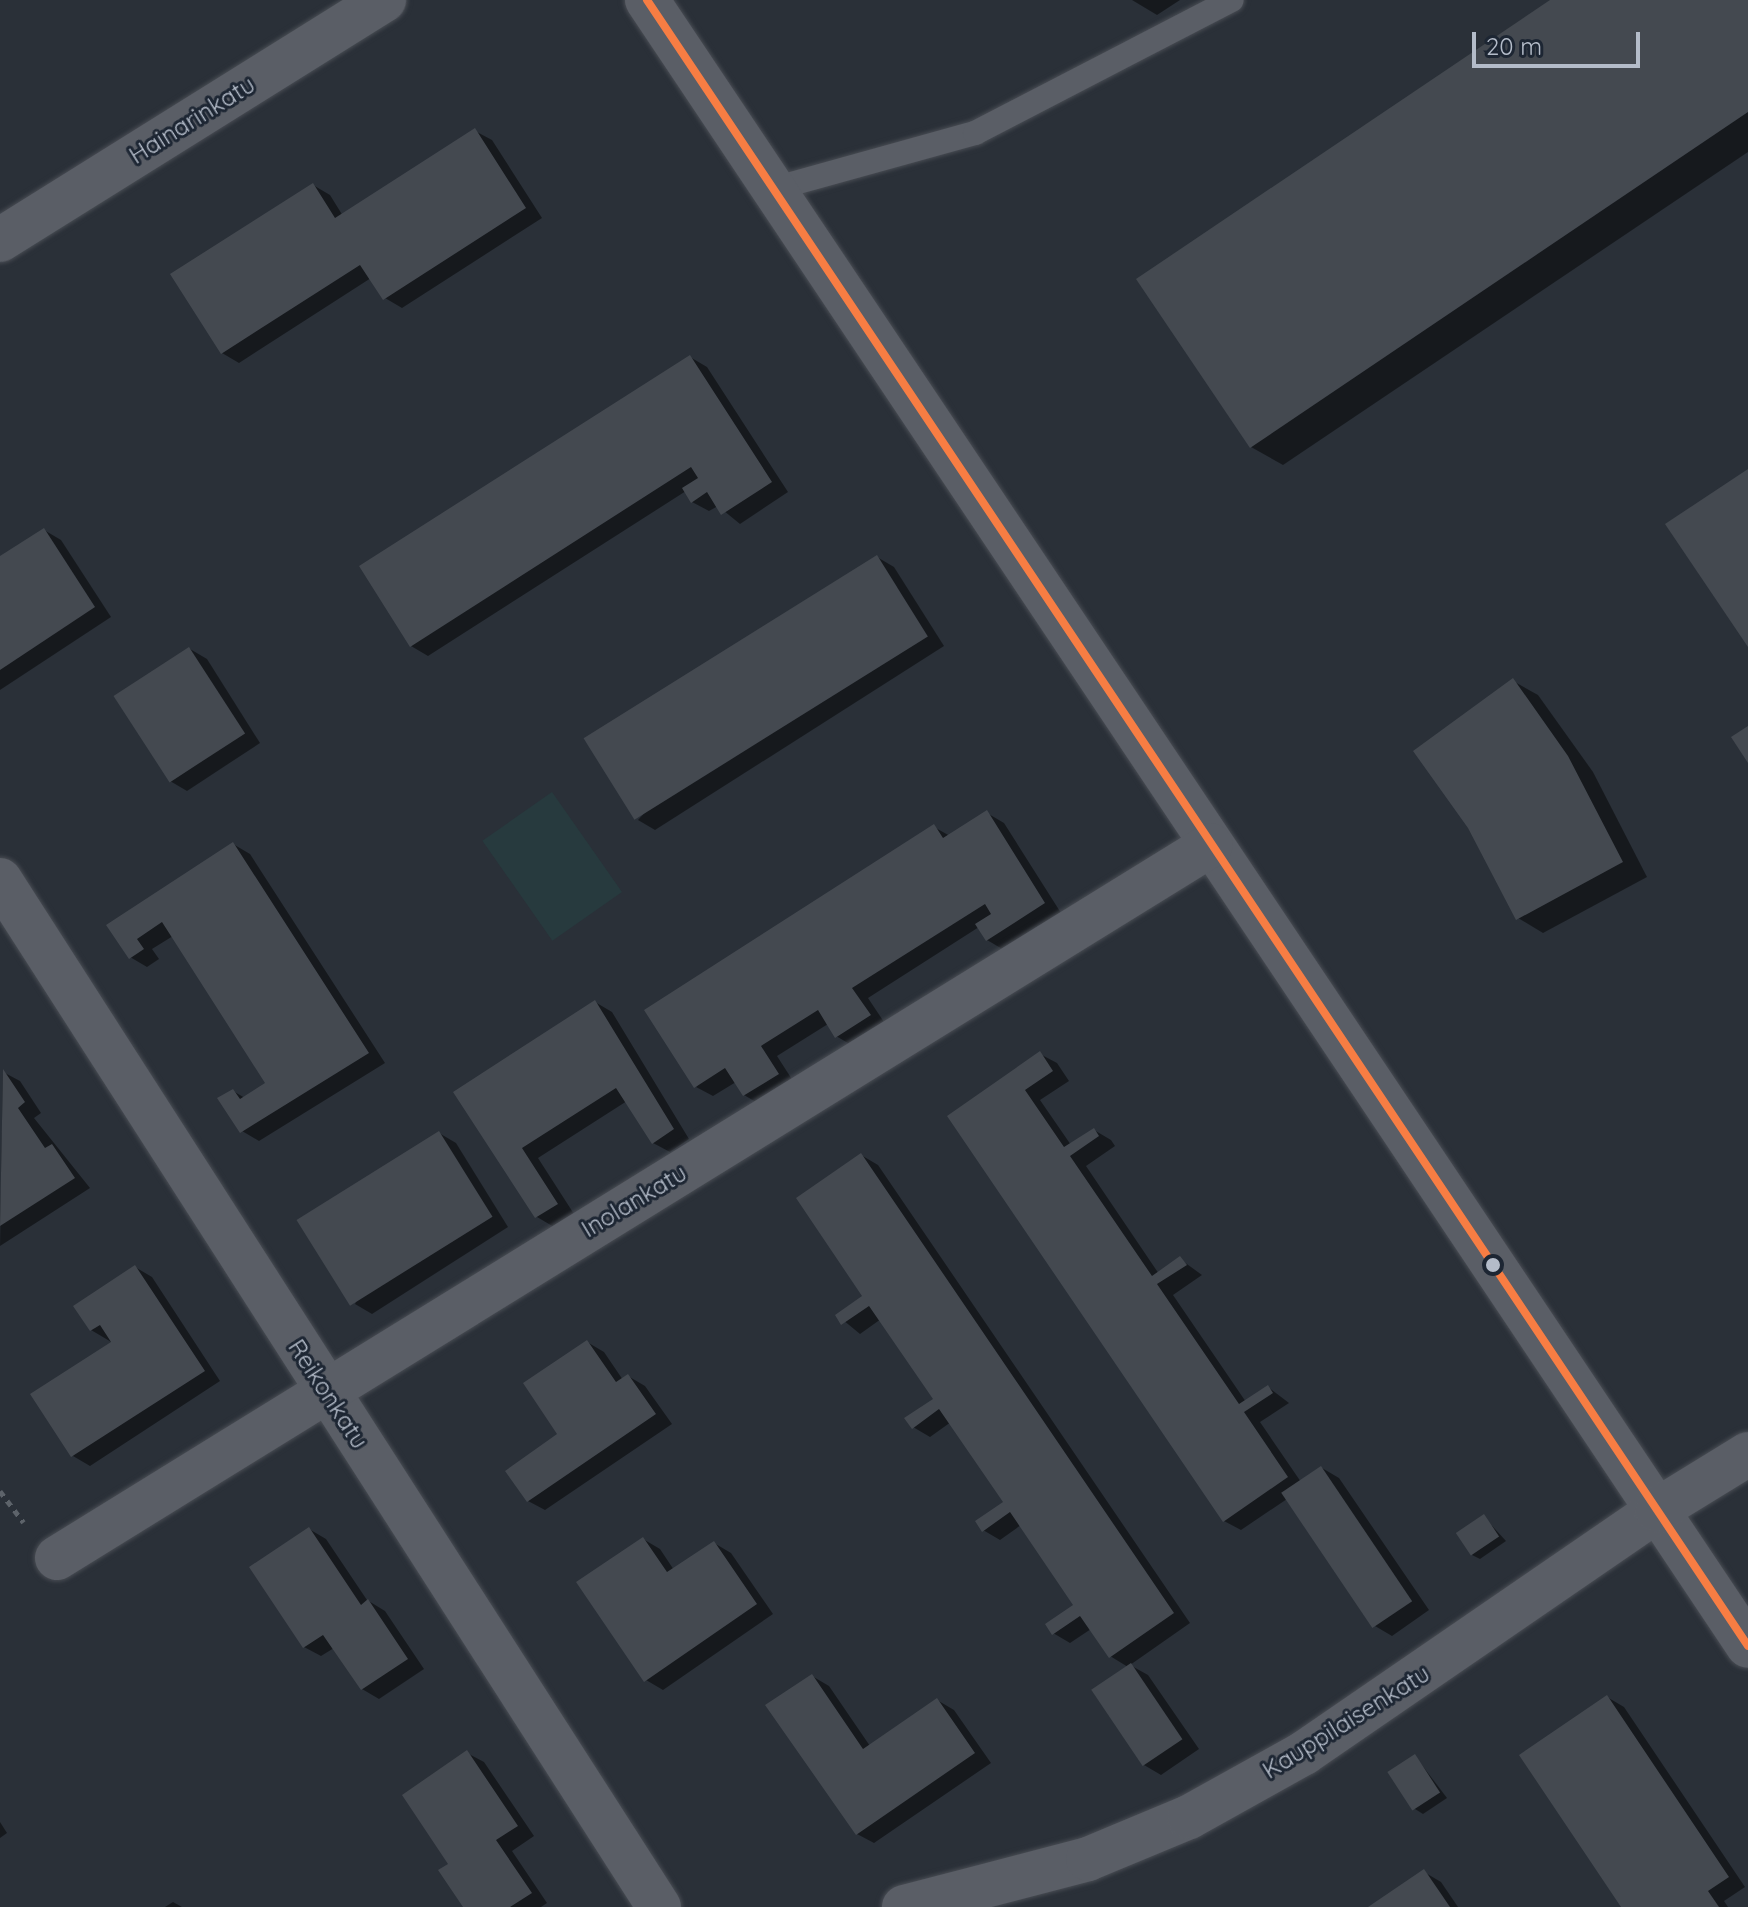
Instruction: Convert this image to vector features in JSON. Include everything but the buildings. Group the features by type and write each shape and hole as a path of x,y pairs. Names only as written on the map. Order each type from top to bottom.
{"street":[{"name":"Hainarinkatu","path":"0,240 384,0"},
{"path":"647,0 1748,1646"},
{"name":"Inolankatu","path":"57,1558 325,1389 1211,845"},
{"name":"Reikonkatu","path":"0,880 659,1907"},
{"name":"Kauppilaisenkatu","path":"904,1907 1088,1859 1189,1817 1304,1753 1657,1510 1748,1454"}],"lane":[{"path":"773,189 975,133 1232,0"}],"green space":[{"path":"552,792 622,892 552,941 482,841"}],"transit line":[{"path":"647,0 1748,1646"}]}
